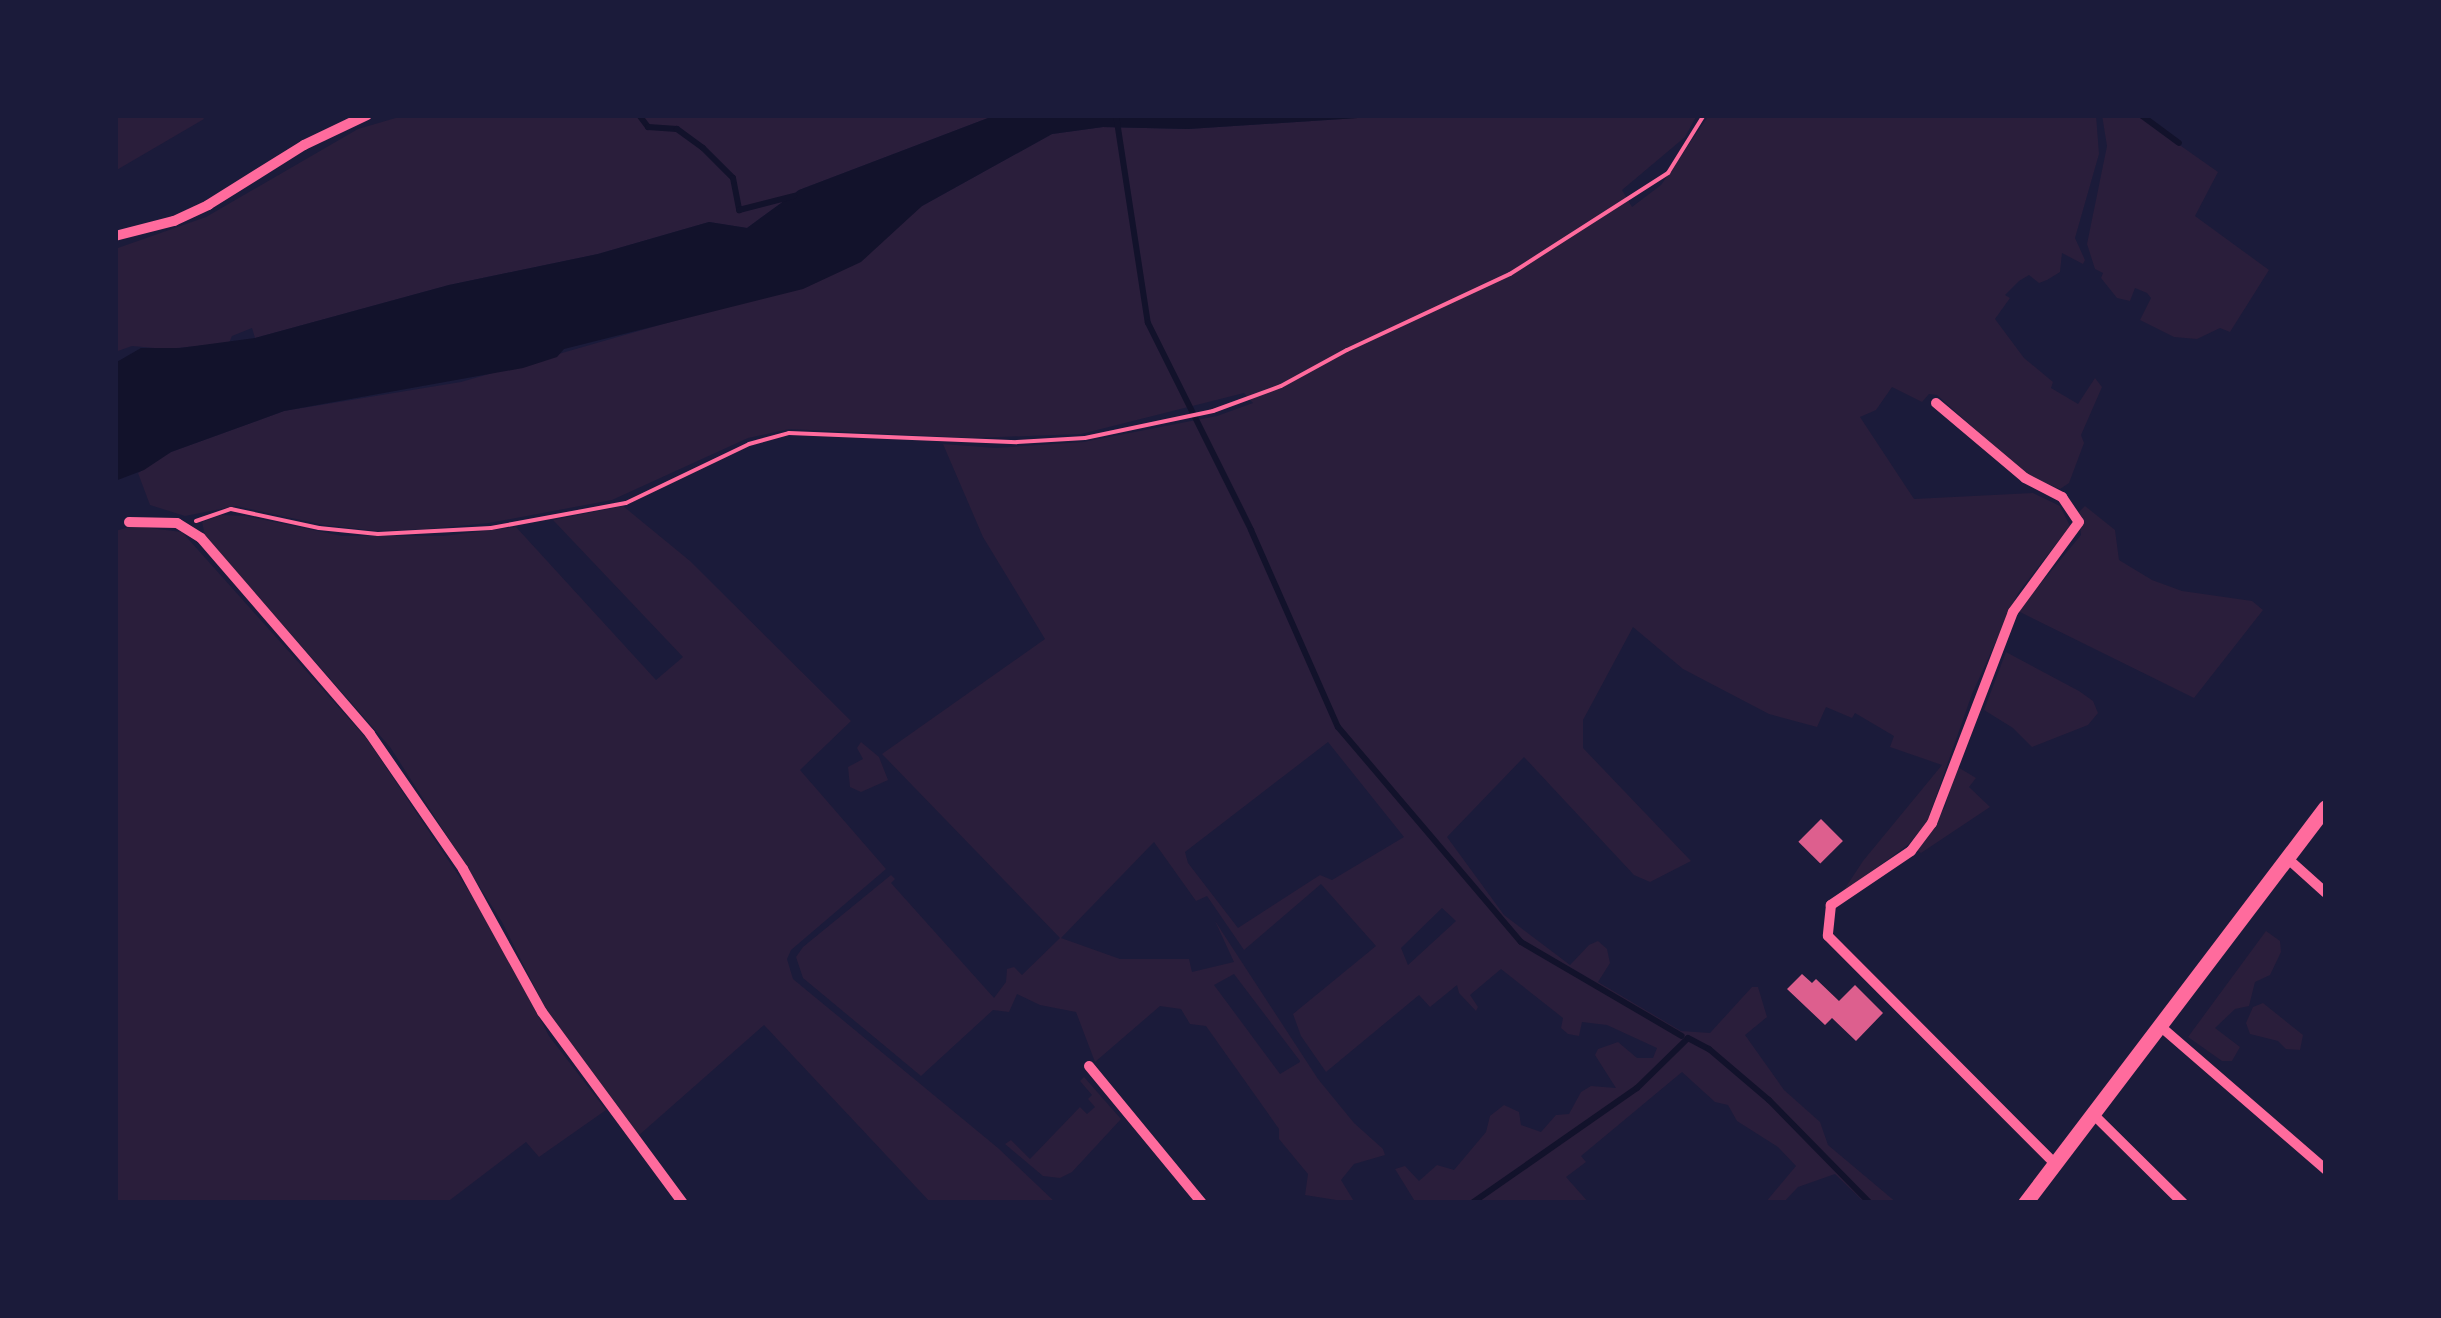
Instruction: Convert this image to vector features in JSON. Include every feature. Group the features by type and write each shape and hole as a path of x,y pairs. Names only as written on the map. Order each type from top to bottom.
{"main road":[{"path":"2025,1203 2326,807"}],"street":[{"path":"115,236 174,222 208,206 304,145 367,115"},
{"path":"1936,403 2026,478 2062,497 2079,522 2013,612 1932,823 1911,850 1831,905 1828,936 2055,1164"},
{"path":"129,522 153,519 188,527 394,764 486,907 542,1012 683,1203"},
{"path":"2287,858 2326,893"},
{"path":"2160,1026 2326,1170"},
{"path":"1089,1066 1202,1203"},
{"path":"2093,1114 2183,1203"}],"path":[{"path":"188,527 202,516 231,509 319,528 378,534 491,528 626,504 748,444 789,433 1017,442 1082,438 1213,411 1281,386 1510,274 1668,172 1704,115"}],"shaded area":[{"path":"115,115 201,115 204,119 115,171"},
{"path":"406,115 996,115 799,190 747,228 709,222 598,254 449,285 255,338 252,328 232,336 229,343 166,349 132,346 115,352 115,249 206,217 358,129"},
{"path":"996,115 1403,115 1188,129 1103,127 1052,134 922,206 861,262 803,289 564,349 557,357 523,368 284,411 171,452 144,470 115,481 115,363 141,348 180,348 255,338 449,285 598,254 709,222 747,228 799,190"},
{"path":"1403,115 1697,115 1685,137 1622,190 1632,207 1661,185 1709,115 2096,115 2099,154 2075,238 2085,260 2083,264 2062,253 2060,272 2039,283 2029,275 2019,281 2005,295 2010,298 1995,319 2024,358 2053,382 2051,388 2078,404 2095,378 2102,387 2081,435 2084,443 2069,483 2060,489 2026,475 1937,395 1929,394 1922,402 1892,387 1876,410 1860,417 1914,499 2033,493 2060,506 2070,526 2018,593 1972,694 1927,822 1909,844 1842,893 1863,861 1942,765 1890,747 1894,736 1855,713 1852,718 1826,707 1817,727 1769,714 1683,669 1633,627 1583,720 1583,748 1691,861 1650,882 1634,875 1524,757 1447,837 1504,915 1570,965 1598,941 1607,949 1610,963 1598,982 1681,1031 1710,1033 1752,987 1758,987 1767,1017 1745,1035 1784,1090 1820,1122 1828,1145 1897,1203 1865,1203 1835,1174 1798,1187 1783,1203 1765,1203 1796,1166 1778,1147 1737,1121 1728,1105 1715,1102 1682,1072 1581,1156 1586,1162 1566,1177 1589,1203 1416,1203 1395,1169 1405,1166 1419,1181 1437,1165 1454,1170 1486,1132 1490,1116 1504,1105 1519,1112 1521,1125 1541,1132 1556,1115 1569,1114 1581,1092 1591,1086 1616,1088 1595,1055 1598,1049 1618,1042 1637,1058 1653,1058 1657,1048 1607,1025 1582,1022 1579,1036 1568,1034 1561,1028 1563,1018 1501,969 1470,995 1478,1007 1476,1011 1459,993 1457,985 1430,1007 1419,995 1326,1072 1301,1036 1293,1014 1376,946 1321,884 1244,950 1207,896 1196,901 1154,842 1061,938 1120,959 1189,959 1192,972 1234,962 1215,921 1318,1079 1354,1123 1383,1149 1385,1155 1354,1164 1341,1180 1355,1203 1305,1195 1308,1174 1279,1139 1279,1129 1206,1026 1190,1024 1181,1009 1160,1006 1095,1062 1076,1012 1040,1005 1017,994 1009,1012 993,1010 921,1076 803,978 796,957 803,947 891,875 895,879 891,883 994,998 1006,982 1007,969 1014,967 1022,975 1060,938 882,754 1045,639 983,537 943,444 996,448 1083,442 1217,416 1253,403 1244,393 1081,434 972,438 789,429 748,438 612,500 489,523 427,529 377,531 324,525 236,506 185,516 150,505 138,473 171,452 284,411 461,382 670,322 894,229 922,206 1052,134 1103,127 1188,129","holes":["1328,742 1404,837 1332,880 1320,875 1238,928 1188,863 1185,852","1442,908 1456,921 1408,965 1401,948","1234,974 1300,1062 1280,1074 1214,985"]},
{"path":"2102,115 2137,115 2218,172 2195,216 2269,270 2230,332 2220,328 2197,339 2174,337 2140,320 2151,298 2147,293 2135,288 2130,301 2117,298 2101,278 2103,273 2095,269 2087,244 2107,146"},
{"path":"623,506 690,561 851,721 800,770 886,869 791,950 787,959 793,979 998,1148 1056,1203 931,1203 764,1025 638,1136 546,1010 502,922 390,747 205,536 202,522 221,515 246,516 342,536 443,536 516,527 656,680 683,657 553,520"},
{"path":"2085,506 2115,530 2119,560 2152,580 2182,591 2252,601 2263,610 2194,698 2018,611 2081,535 2079,512"},
{"path":"133,526 182,532 367,739 487,918 549,1036 606,1110 539,1157 526,1142 446,1203 115,1203 115,531"},
{"path":"2006,652 2079,691 2093,701 2098,713 2088,725 2032,747 2013,728 1984,710"},
{"path":"861,742 879,757 888,780 861,792 850,787 848,767 863,759 857,748"},
{"path":"1956,766 1976,778 1969,787 1990,807 1921,853 1917,850 1945,807"},
{"path":"2266,931 2280,941 2281,952 2270,975 2255,982 2249,1006 2235,1009 2215,1028 2240,1047 2232,1061 2222,1061 2188,1037"},
{"path":"2263,1003 2303,1035 2300,1050 2286,1049 2278,1041 2250,1034 2246,1023 2253,1007"},
{"path":"1084,1077 1121,1119 1072,1172 1060,1178 1043,1176 1005,1144 1011,1140 1030,1159 1080,1107 1087,1114 1095,1107 1088,1099 1092,1095 1080,1081"}],"building":[{"path":"1821,819 1843,841 1820,864 1798,842"},
{"path":"1802,974 1812,983 1816,979 1839,1001 1855,985 1883,1013 1856,1041 1832,1018 1825,1025 1787,989"}],"waterway":[{"path":"639,115 648,127 677,129 703,148 733,178 739,210 794,196"},
{"path":"1116,115 1148,323 1251,530 1338,727 1521,942 1682,1036"},
{"path":"2141,115 2179,143"},
{"path":"1472,1203 1637,1088 1688,1038 1709,1049 1769,1100 1870,1203"}]}
